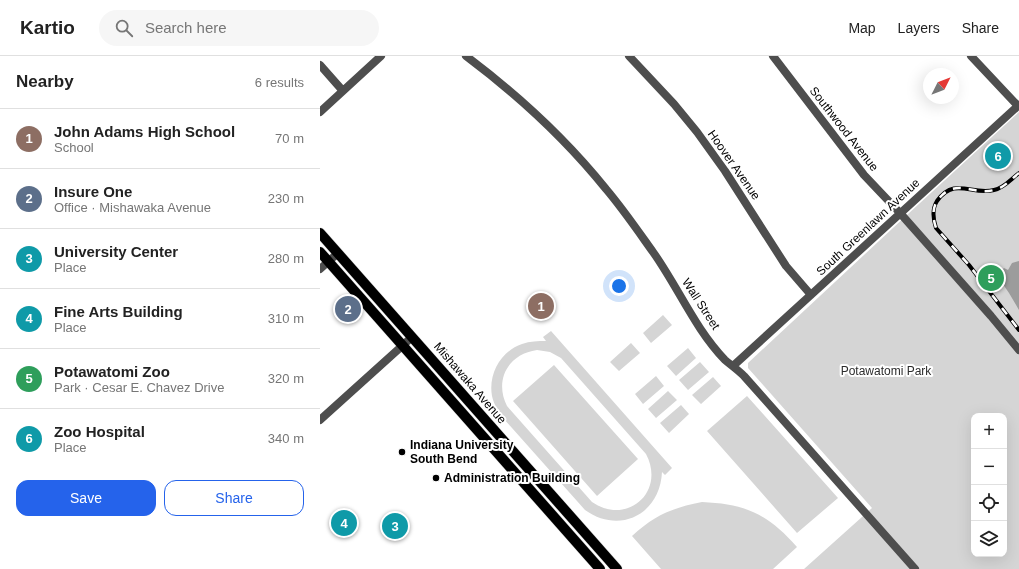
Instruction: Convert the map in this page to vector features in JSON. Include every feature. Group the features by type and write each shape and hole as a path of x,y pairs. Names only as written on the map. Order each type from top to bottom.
{"main road":[{"name":"Mishawaka Avenue","path":"320,233 617,569"},
{"path":"320,252 600,569"}],"street":[{"path":"320,112 381,56"},
{"name":"Wall Street","path":"466,56 516,95 586,164 620,206 654,253 694,320 721,355 744,376 915,569"},
{"name":"Hoover Avenue","path":"629,56 669,98 697,132 726,171 786,266 811,296"},
{"name":"Southwood Avenue","path":"773,56 864,175 900,213 1019,350"},
{"path":"971,56 1018,105"},
{"path":"320,65 343,91"},
{"name":"South Greenlawn Avenue","path":"733,366 1018,105"},
{"path":"320,269 338,253"},
{"path":"320,420 412,337"}],"green space":[{"name":"Potawatomi Park","path":"1019,112 1019,569 804,569 872,508 748,368 748,363"},
{"path":"663,315 672,325 651,343 643,333"},
{"path":"551,331 672,468 665,475 662,472 660,487 654,499 646,509 636,516 624,520 612,521 598,517 585,510 503,418 496,408 491,388 494,372 498,364 508,352 515,347 528,342 546,341 543,337","holes":["537,350 550,352 561,358 646,454 651,468 651,481 647,492 640,501 630,507 618,510 605,508 592,502 507,406 503,396 502,387 503,378 511,363 527,352"]},
{"path":"631,343 640,353 619,371 610,362"},
{"path":"688,348 696,358 676,376 667,366"},
{"path":"700,362 709,372 688,390 679,380"},
{"path":"554,365 638,459 597,496 513,401"},
{"path":"656,376 664,386 643,404 635,394"},
{"path":"713,377 721,386 701,404 692,395"},
{"path":"668,391 677,400 656,418 648,409"},
{"path":"747,396 838,498 797,533 707,431"},
{"path":"681,405 689,414 669,433 660,423"},
{"path":"702,502 731,505 744,508 755,513 776,526 797,547 773,569 661,569 632,536 648,523 664,513"}],"shaded area":[{"path":"1019,261 1019,310 998,277 1001,275 1004,268 1008,270 1012,263"}],"railway":[{"path":"1019,173 1004,185 994,190 978,191 964,188 950,190 937,201 934,207 934,221 936,228 969,265 1019,330"}],"place":[{"name":"Zoo Hospital","path":"998,156"},
{"name":"Potawatomi Zoo","path":"991,278"},
{"name":"John Adams High School","path":"541,306"},
{"name":"Insure One","path":"348,309"},
{"name":"Indiana University South Bend","path":"402,452"},
{"name":"Administration Building","path":"436,478"},
{"name":"Fine Arts Building","path":"344,523"},
{"name":"University Center","path":"395,526"}]}
